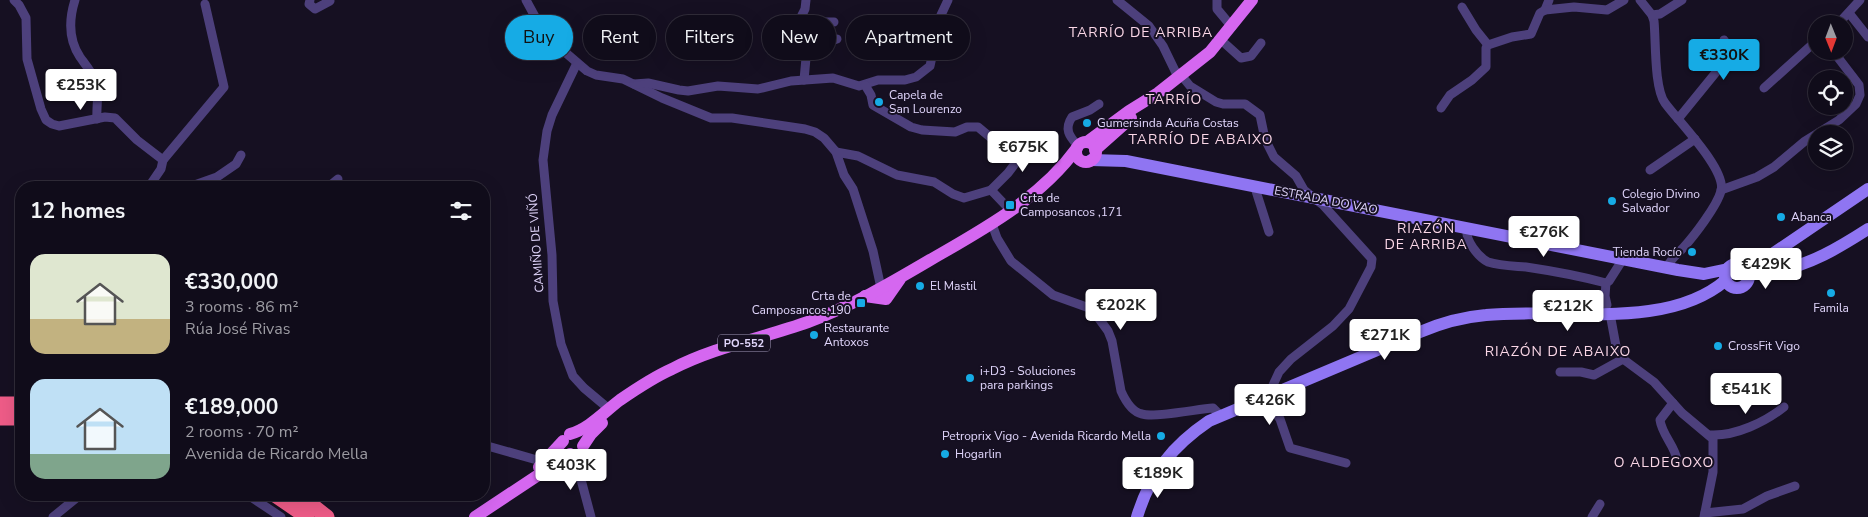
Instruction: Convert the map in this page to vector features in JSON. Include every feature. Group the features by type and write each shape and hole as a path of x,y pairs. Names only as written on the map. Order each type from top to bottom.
{"highway":[{"path":"0,404 15,404"},
{"path":"0,418 15,418"},
{"path":"284,501 307,517"},
{"path":"307,501 327,517"}],"main road":[{"path":"884,293 902,277 992,224 1108,139 1220,40 1252,0"},
{"path":"1090,152 1129,111 1158,93"},
{"name":"ESTRADA DO VAO","path":"1090,152 1126,161 1667,268 1710,280 1729,279"},
{"name":"ESTRADA DO VAO","path":"1090,152 1126,161"},
{"path":"1572,313 1586,315 1642,315 1682,304 1710,280 1729,279 1738,288 1748,274 1770,256 1868,189"},
{"path":"1529,314 1544,317 1611,315 1636,319 1663,314 1688,306 1729,279 1735,265 1748,274 1786,268 1832,251 1868,229"},
{"path":"1770,256 1774,264 1779,268 1786,268"},
{"name":"PO-552","path":"511,493 541,461 567,438 580,432 609,409 660,374 688,361 810,322 865,296 884,293"},
{"path":"1136,517 1149,485 1167,457 1180,442 1195,430 1220,415 1420,332 1448,321 1487,314 1630,313 1657,310"},
{"name":"PO-552","path":"475,517 576,451 612,411 636,390"},
{"path":"580,437 576,451 563,448 567,438 580,437"}],"street":[{"path":"14,0 26,18 27,59 40,110 46,120 60,126 110,117 115,118 163,160"},
{"path":"75,0 70,18 73,44 94,79 97,88 97,119"},
{"path":"310,0 309,4 315,9 330,1"},
{"path":"526,0 545,35 577,63 596,75 623,79 711,118 732,118 815,132 824,138 836,152 844,175 854,188 884,293"},
{"path":"801,15 806,0"},
{"path":"632,84 648,83 688,91 718,86 758,89 785,82 817,81 833,78 848,84 865,85 878,80 904,80 916,77 930,66 941,15 948,0"},
{"path":"1117,0 1149,26 1180,76 1190,86 1216,102 1223,104 1245,104 1260,115 1265,139 1274,157 1296,176 1304,190 1316,198 1372,256 1371,267 1349,310 1333,326 1291,359 1279,372 1266,395 1280,419 1290,448 1346,464"},
{"path":"1217,0 1217,10 1232,27"},
{"path":"1545,10 1549,0"},
{"path":"1488,45 1512,37 1531,34 1540,13 1545,10 1574,7 1607,10 1624,0"},
{"path":"1640,0 1652,16 1660,92 1663,101 1695,139 1716,170 1721,183 1718,199 1689,241 1669,262 1667,268"},
{"path":"1652,16 1660,14 1682,0"},
{"path":"1860,0 1849,13 1868,37"},
{"path":"153,181 161,169 163,160 224,87 205,4"},
{"path":"1462,7 1488,45"},
{"path":"1220,40 1242,58 1251,56 1260,43"},
{"path":"1678,119 1726,60 1728,47 1724,40"},
{"path":"1441,108 1450,94 1486,67 1486,48 1488,45"},
{"path":"1764,88 1808,48"},
{"path":"804,80 806,60"},
{"path":"1721,190 1757,177 1774,167 1806,141 1852,110 1860,98 1860,88 1840,60"},
{"name":"CAMIÑO DE VIÑÓ","path":"577,63 552,115 547,131 543,160 552,255 553,301 561,344 573,376 609,409"},
{"path":"836,152 858,156 897,174 934,182 953,194 964,198 991,190 1017,161 1018,155 1014,147 990,136 978,127 967,127 954,132 940,132 911,127 873,105 871,95 865,85"},
{"path":"1090,152 1068,134 1068,122 1072,117 1090,110 1099,104"},
{"path":"1650,170 1695,139"},
{"path":"206,181 217,177 236,164 241,155"},
{"path":"1257,186 1256,191 1269,232"},
{"path":"991,190 1010,210"},
{"path":"992,224 997,238 1011,262 1053,295 1092,309 1108,331 1112,341 1123,397 1136,412 1149,415 1213,408 1220,415"},
{"path":"1467,228 1466,234 1479,256 1488,262 1565,274 1606,283"},
{"path":"1623,259 1606,283 1604,296 1611,315 1616,346 1623,359 1654,382 1682,413 1711,435 1718,436 1755,424 1773,416 1784,407"},
{"path":"1560,372 1581,372 1594,375 1623,359"},
{"path":"1673,403 1660,420 1677,460"},
{"path":"1711,435 1714,443 1713,472 1704,515 1743,509 1767,496 1795,486"},
{"path":"490,446 541,461"},
{"path":"576,451 580,479 591,517"},
{"path":"54,517 73,501"},
{"path":"257,501 281,517"},
{"path":"1592,517 1600,504"}],"place":[{"name":"Capela de San Lourenzo","path":"879,102"},
{"name":"Gumersinda Acuña Costas","path":"1087,123"},
{"name":"Colegio Divino Salvador","path":"1612,201"},
{"name":"Crta de Camposancos ,171","path":"1010,205"},
{"name":"Abanca","path":"1781,217"},
{"name":"Tienda Rocío","path":"1692,252"},
{"name":"El Mastil","path":"920,286"},
{"name":"Famila","path":"1831,293"},
{"name":"Crta de Camposancos,190","path":"861,303"},
{"name":"Restaurante Antoxos","path":"814,335"},
{"name":"CrossFit Vigo","path":"1718,346"},
{"name":"i+D3 - Soluciones para parkings","path":"970,378"},
{"name":"Petroprix Vigo - Avenida Ricardo Mella","path":"1161,436"},
{"name":"Hogarlin","path":"945,454"}],"district":[{"name":"TARRÍO DE ARRIBA","path":"1141,32"},
{"name":"TARRÍO","path":"1174,99"},
{"name":"TARRÍO DE ABAIXO","path":"1201,139"},
{"name":"RIAZÓN DE ARRIBA","path":"1426,236"},
{"name":"RIAZÓN DE ABAIXO","path":"1558,351"},
{"name":"O ALDEGOXO","path":"1664,462"}]}
